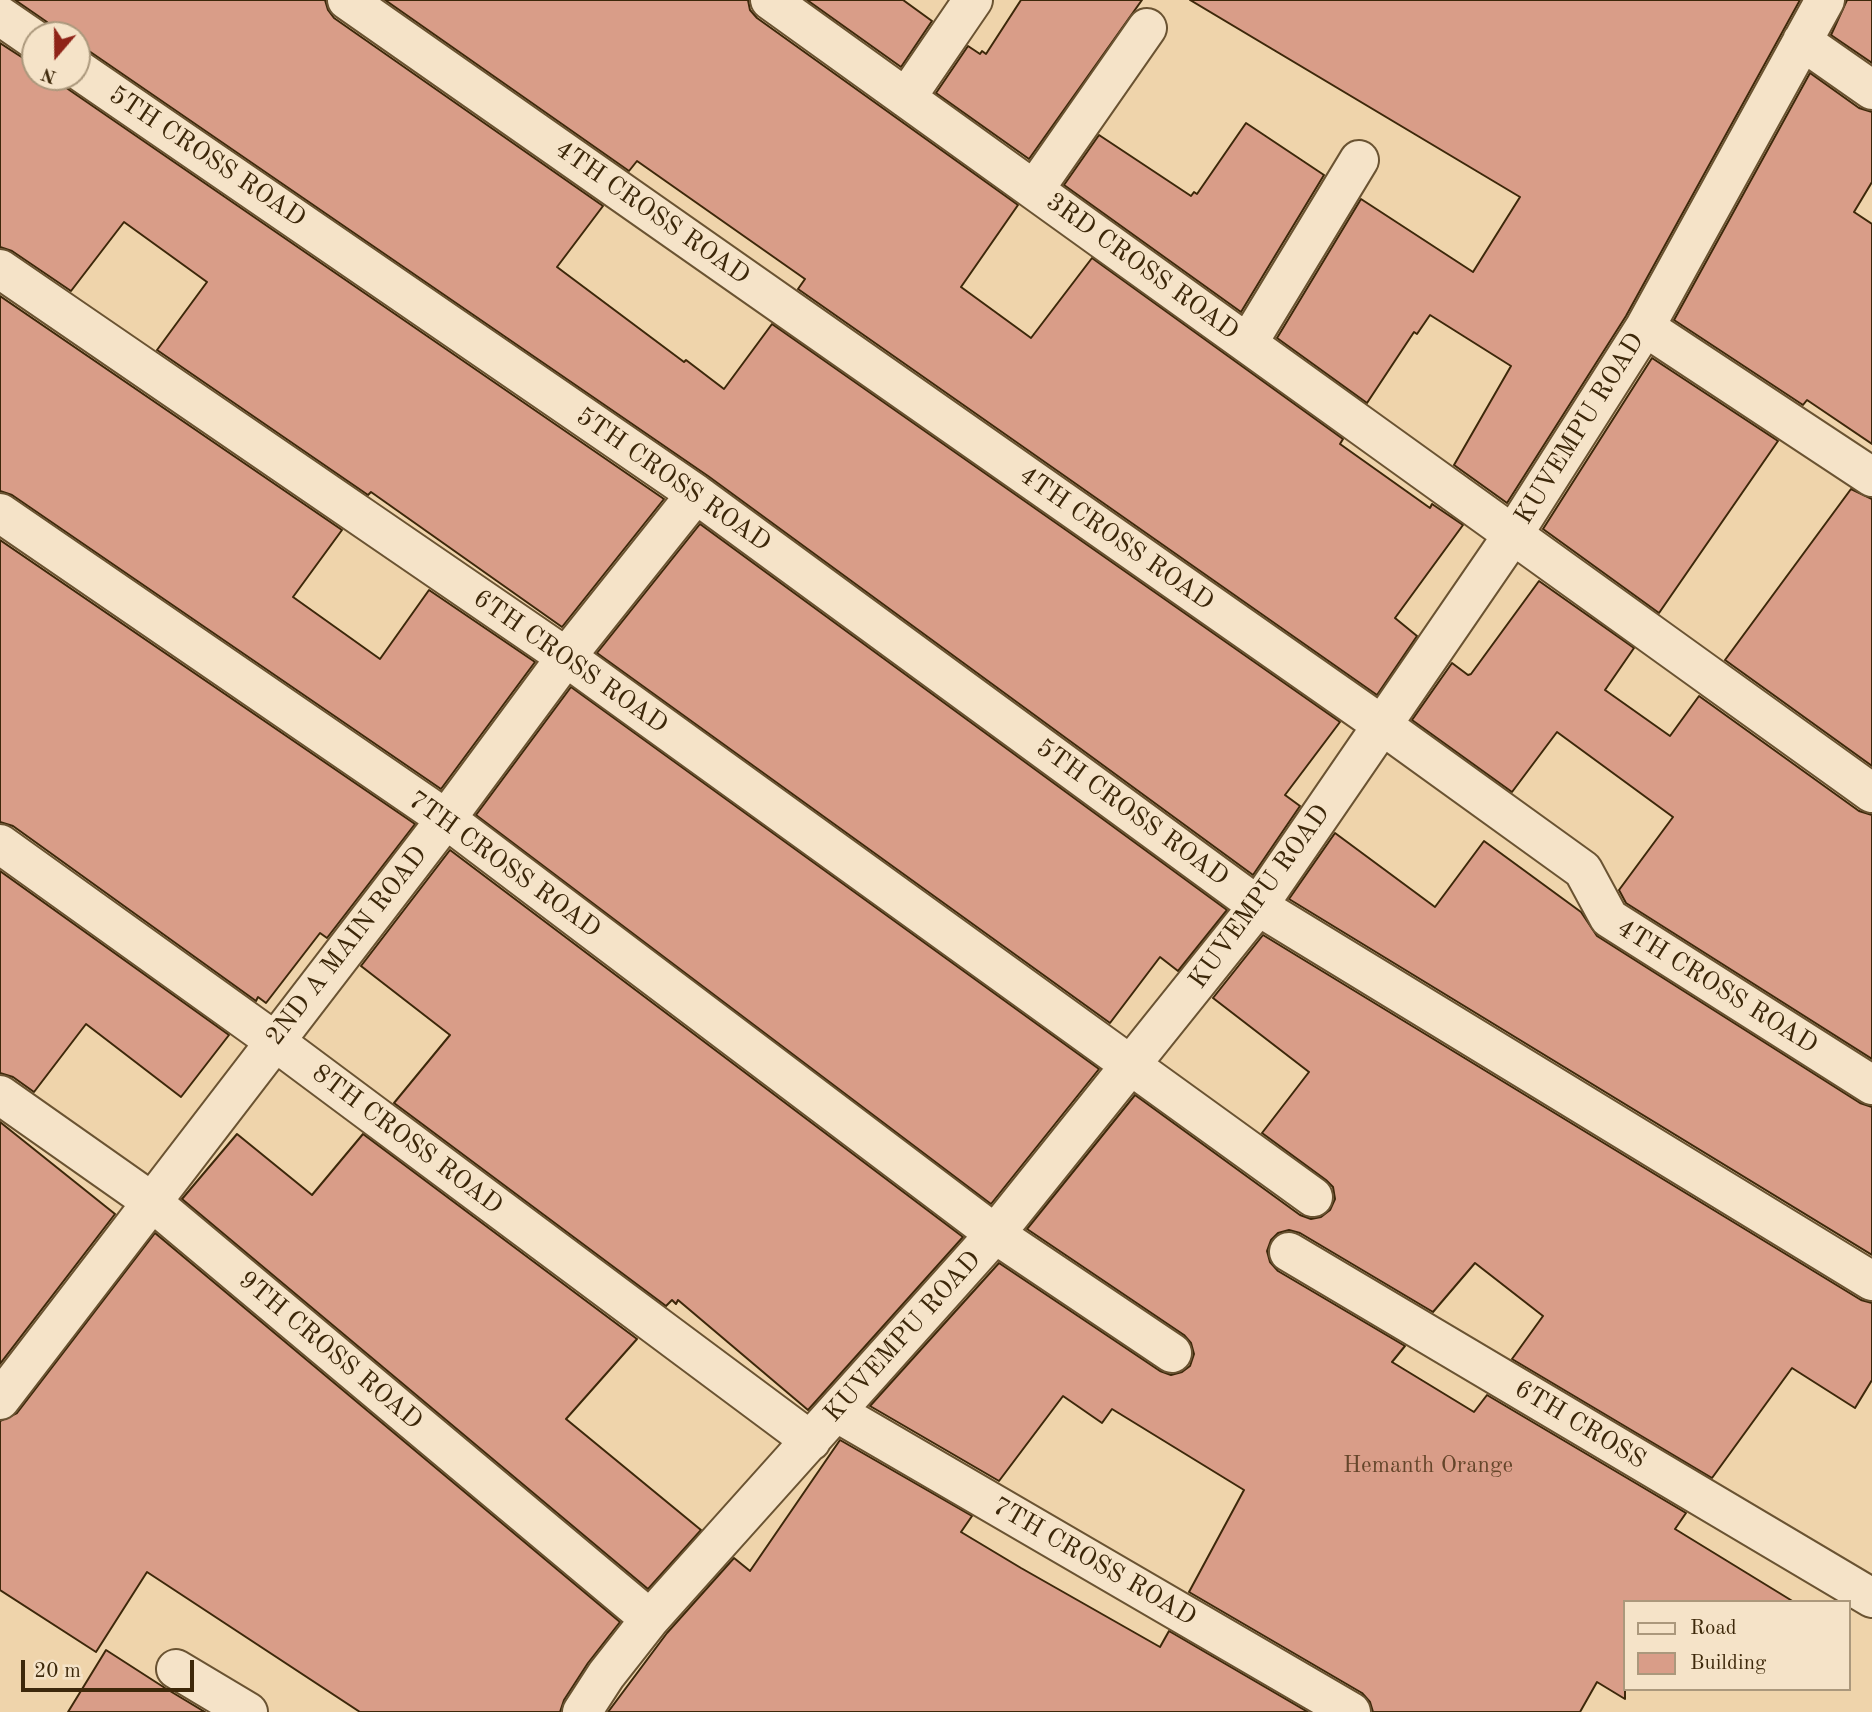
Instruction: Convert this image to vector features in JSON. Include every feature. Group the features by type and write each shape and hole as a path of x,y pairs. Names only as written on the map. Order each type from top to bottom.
{"street":[{"name":"4TH CROSS ROAD","path":"347,0 1382,725 1583,870 1609,918 1872,1085"},
{"name":"3RD CROSS ROAD","path":"770,0 1872,793"},
{"path":"906,98 973,0"},
{"name":"KUVEMPU ROAD","path":"582,1712 606,1675 650,1619 995,1234 1258,906 1514,533 1645,327 1825,0"},
{"path":"0,16 21,30"},
{"path":"1034,190 1147,28"},
{"path":"1802,41 1872,90"},
{"name":"5TH CROSS ROAD","path":"91,79 696,494 1258,906 1872,1281"},
{"path":"1248,343 1359,160"},
{"name":"6TH CROSS ROAD","path":"0,270 566,657 1313,1198"},
{"path":"1645,327 1872,477"},
{"name":"2ND A MAIN ROAD","path":"0,1399 273,1040 446,820 566,657 696,494"},
{"name":"7TH CROSS ROAD","path":"0,513 446,820 995,1234 1172,1353"},
{"name":"8TH CROSS ROAD","path":"0,844 273,1040 811,1441"},
{"name":"9TH CROSS ROAD","path":"0,1095 152,1202 650,1619"},
{"name":"6TH CROSS","path":"1289,1252 1872,1598"},
{"name":"7TH CROSS ROAD","path":"836,1412 1351,1712"},
{"path":"176,1669 248,1712"}],"building":[{"path":"15,0 325,0 334,18 603,206 557,267 684,362 686,360 724,389 772,324 1340,722 1285,795 1300,806 1253,875 708,476 91,52 91,21 46,21"},
{"path":"385,0 748,0 750,10 757,18 1018,205 961,287 1031,338 1092,258 1343,439 1340,444 1430,508 1432,504 1463,525 1395,618 1417,636 1377,695 798,289 805,279 637,161 629,171"},
{"path":"807,0 903,0 932,21 901,67"},
{"path":"1021,0 1142,0 1029,159 936,93 968,46 980,54 982,51 986,54"},
{"path":"1190,0 1800,0 1626,316 1507,503 1454,465 1511,366 1430,315 1417,334 1414,332 1367,403 1277,338 1361,199 1473,272 1520,197"},
{"path":"1847,0 1872,0 1872,63 1831,35"},
{"path":"0,43 21,57 21,91 71,91 664,499 562,627 371,492 368,495 157,350 207,282 124,222 71,291 12,251 0,247"},
{"path":"1810,73 1859,108 1872,112 1872,182 1854,212 1872,224 1872,444 1807,400 1803,405 1674,320"},
{"path":"1246,123 1324,175 1241,312 1064,185 1099,135 1191,196 1194,192 1197,194"},
{"path":"0,296 342,530 293,597 380,659 429,590 535,662 441,789 12,495 0,491"},
{"path":"1652,358 1778,441 1659,613 1543,529"},
{"path":"1851,489 1872,499 1872,766 1725,660"},
{"path":"700,524 1227,910 1178,971 1160,957 1110,1023 597,653"},
{"path":"0,540 415,824 327,938 320,933 266,1003 258,997 256,1001 13,826 0,822"},
{"path":"1539,581 1634,648 1605,690 1670,736 1699,696 1859,811 1872,815 1872,1059 1626,903 1619,890 1673,817 1557,732 1512,792 1412,720 1452,663 1468,675 1471,674"},
{"path":"571,687 1099,1069 991,1204 476,815"},
{"path":"1335,833 1435,907 1484,841 1581,912 1597,936 1860,1103 1872,1107 1872,1255 1289,899"},
{"path":"450,850 963,1237 808,1410 678,1300 676,1304 672,1300 666,1306 394,1103 450,1035 361,966"},
{"path":"0,871 229,1035 181,1097 86,1024 34,1092 13,1077 0,1073"},
{"path":"1263,935 1861,1300 1872,1303 1872,1380 1855,1408 1792,1368 1712,1478 1512,1359 1543,1316 1475,1263 1433,1312 1300,1233 1289,1230 1278,1233 1271,1240 1267,1251 1270,1262 1278,1271 1405,1346 1392,1362 1474,1412 1487,1395 1686,1513 1675,1529 1791,1600 1624,1600 1625,1699 1597,1682 1580,1712 1373,1712 1370,1702 1362,1693 1189,1592 1244,1490 1112,1409 1102,1423 1063,1396 999,1481 870,1406 999,1263 1160,1371 1171,1375 1190,1366 1194,1354 1191,1343 1184,1335 1027,1229 1135,1095 1300,1215 1311,1219 1321,1217 1330,1210 1335,1199 1333,1187 1262,1133 1309,1072 1213,998"},
{"path":"0,1122 115,1214 0,1364"},
{"path":"237,1134 312,1195 363,1134 637,1339 566,1419 701,1530 648,1589 182,1199"},
{"path":"155,1233 620,1622 588,1663 564,1700 560,1712 360,1712 147,1572 96,1652 0,1590 0,1421 17,1413"},
{"path":"840,1440 972,1516 961,1532 1021,1568 1160,1647 1169,1631 1308,1712 608,1712 667,1633 734,1558 750,1571"},
{"path":"106,1650 165,1688 205,1712 68,1712"}]}
